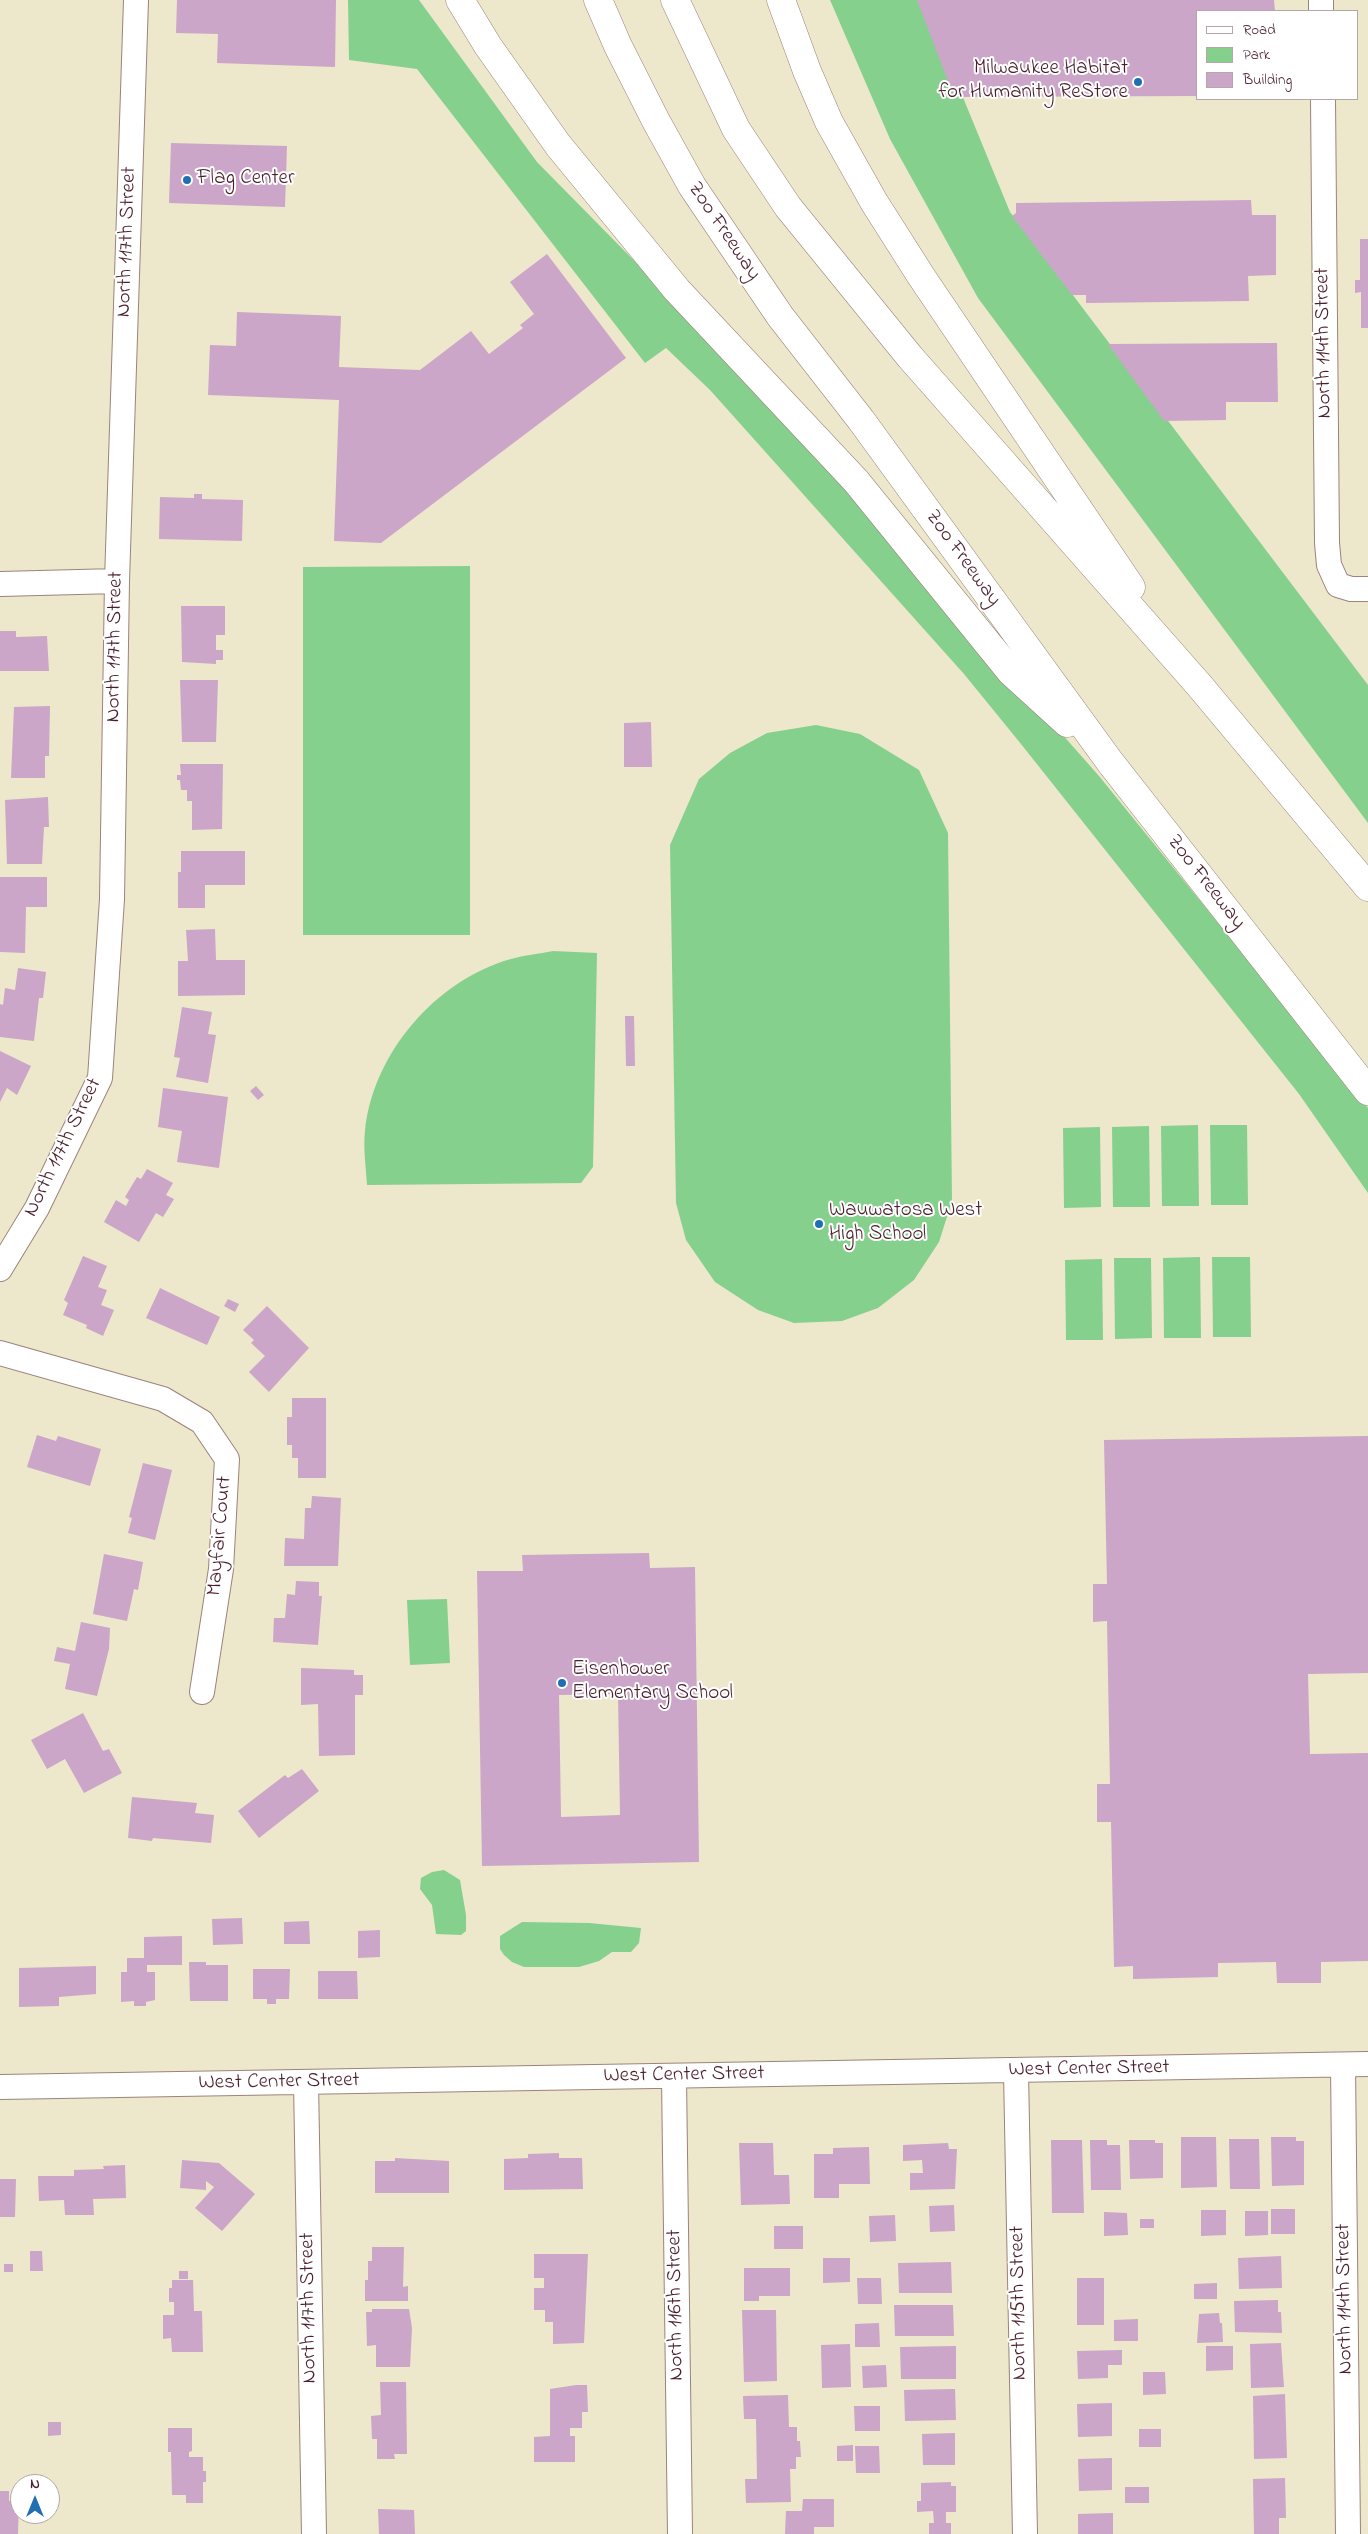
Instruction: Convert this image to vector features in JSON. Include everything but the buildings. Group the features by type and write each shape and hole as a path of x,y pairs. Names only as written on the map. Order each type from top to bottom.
{"highway":[{"path":"460,0 488,46 558,145 677,290 856,481 1011,672 1110,762"},
{"name":"Zoo Freeway","path":"598,0 639,88 692,186 780,316 861,420 1110,762 1368,1091"},
{"path":"675,0 736,129 788,207 910,357 1198,685 1368,887"},
{"path":"781,0 807,72 829,122 874,202 921,276 1198,685"}],"street":[{"name":"North 117th Street","path":"0,1269 37,1208 100,1078 112,899 116,581 136,0"},
{"name":"North 114th Street","path":"1323,100 1327,543 1329,565 1338,585 1351,590 1368,589"},
{"path":"0,584 116,581"},
{"name":"Mayfair Court","path":"0,1353 163,1399 202,1422 227,1459 221,1569 202,1692"},
{"name":"North 114th Street","path":"1343,2064 1348,2534"},
{"name":"West Center Street","path":"0,2087 1016,2072 1368,2064"},
{"name":"North 115th Street","path":"1016,2072 1025,2534"},
{"name":"North 116th Street","path":"674,2076 680,2534"},
{"name":"North 117th Street","path":"306,2082 314,2534"}],"green space":[{"path":"348,0 419,0 537,162 728,356 1099,776 1368,1108 1368,1193 1299,1094 964,674 710,390 666,348 645,363 417,69 349,60"},
{"path":"830,0 923,0 1010,212 1368,685 1368,823 978,298 890,139"},
{"path":"470,566 470,935 303,935 303,567"},
{"path":"816,725 860,734 919,770 948,833 952,1201 939,1242 914,1280 878,1308 842,1321 794,1323 758,1310 715,1282 686,1240 676,1203 670,845 699,779 730,753 767,733"},
{"path":"553,951 597,953 593,1167 581,1183 367,1185 364,1137 370,1102 381,1074 395,1048 413,1024 434,1002 458,984 484,969 511,959"},
{"path":"1198,1125 1199,1206 1162,1206 1161,1126"},
{"path":"1210,1125 1247,1125 1248,1205 1211,1205"},
{"path":"1149,1126 1150,1207 1113,1207 1112,1127"},
{"path":"1100,1127 1101,1207 1064,1208 1063,1128"},
{"path":"1200,1257 1201,1338 1164,1338 1163,1258"},
{"path":"1212,1257 1250,1257 1251,1337 1213,1337"},
{"path":"1114,1258 1151,1258 1152,1338 1115,1339"},
{"path":"1102,1259 1103,1340 1066,1340 1065,1260"},
{"path":"447,1599 450,1663 410,1665 407,1600"},
{"path":"444,1870 460,1880 466,1915 466,1931 461,1935 436,1934 432,1905 420,1889 421,1878 432,1872"},
{"path":"522,1922 589,1923 641,1928 639,1943 631,1952 612,1952 599,1961 579,1967 524,1967 512,1962 500,1949 500,1936"}],"place":[{"name":"Milwaukee Habitat for Humanity ReStore","path":"1138,82"},
{"name":"Flag Center","path":"187,180"},
{"name":"Wauwatosa West High School","path":"819,1224"},
{"name":"Eisenhower Elementary School","path":"562,1683"}]}
